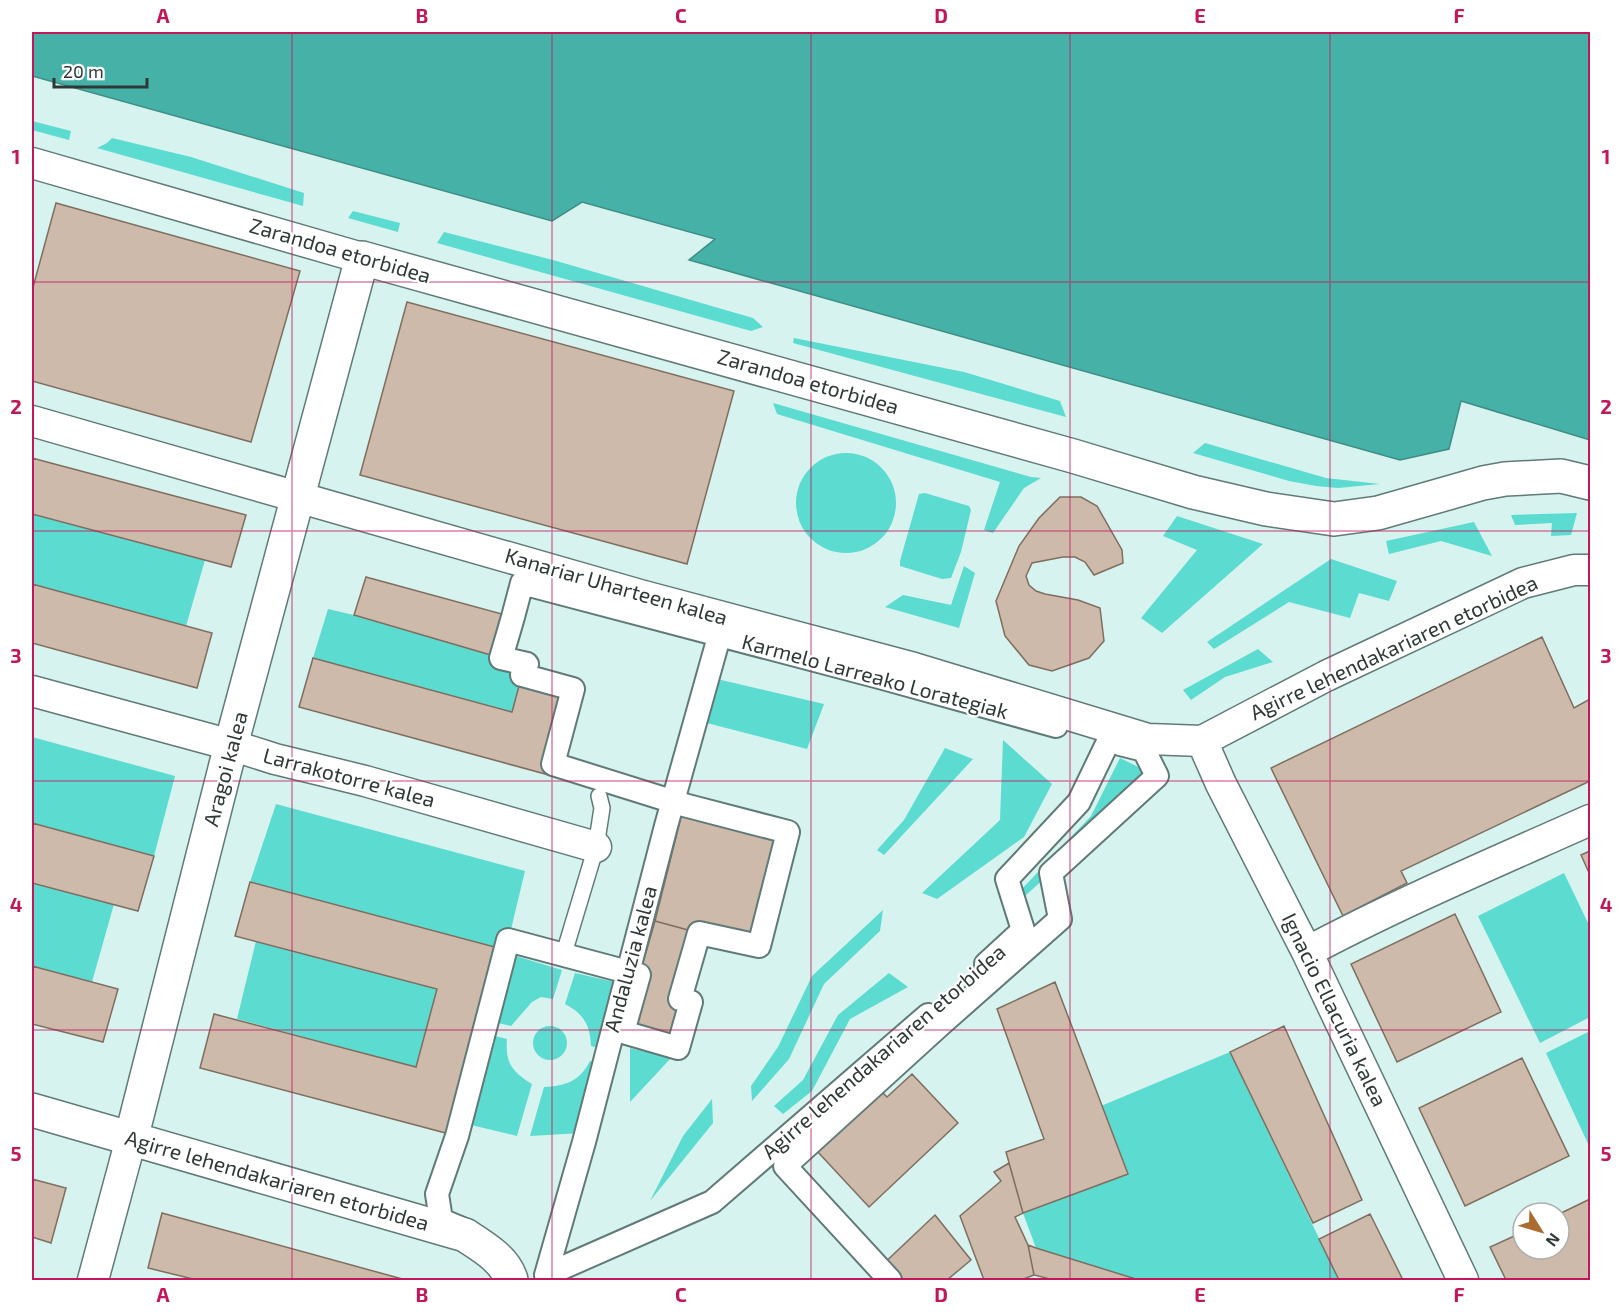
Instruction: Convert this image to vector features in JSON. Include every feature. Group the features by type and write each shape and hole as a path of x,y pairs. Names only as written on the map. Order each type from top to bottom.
{"main road":[{"name":"Zarandoa etorbidea","path":"362,258 1073,456 1193,492 1266,509 1334,519 1378,513 1483,483 1505,479 1561,476 1590,483"},
{"name":"Aragoi kalea","path":"131,1140 231,745 362,258"},
{"name":"Agirre lehendakariaren etorbidea","path":"32,1110 465,1235 494,1254 515,1279"}],"street":[{"name":"Zarandoa etorbidea","path":"32,165 362,258"},
{"name":"Kanariar Uharteen kalea","path":"32,422 640,595 914,668 1148,739 1202,741"},
{"name":"Agirre lehendakariaren etorbidea","path":"1202,741 1326,676 1523,583 1574,570 1590,570"},
{"name":"Karmelo Larreako Lorategiak","path":"628,972 639,975 623,1032 678,1048 691,1002 680,999 699,933 759,946 788,832 673,801 553,764 573,689 522,675 527,664 501,658 522,583 883,678 1144,750 1157,776 1051,873 1060,919 939,1024 785,1166 890,1281"},
{"name":"Andaluzia kalea","path":"546,1275 584,1142 673,801 717,644"},
{"name":"Larrakotorre kalea","path":"32,691 596,846"},
{"name":"Ignacio Ellacuria kalea","path":"1202,741 1221,784 1307,952 1463,1281"},
{"name":"Agirre lehendakariaren etorbidea","path":"546,1275 712,1202 956,991 1023,930 1007,879 1079,802 1107,744"},
{"path":"1307,952 1451,882 1590,820"},
{"path":"515,1279 512,1262 493,1240 441,1220 437,1194 457,1136 508,940 628,972"},
{"name":"Aragoi kalea","path":"93,1281 131,1140"}],"lane":[{"path":"566,950 596,846 602,808 599,796"}],"shaded area":[{"path":"32,32 1590,32 1590,440 1461,401 1449,449 1400,460 689,260 715,239 582,202 552,221 32,76"},
{"path":"32,121 71,131 69,140 32,130"},
{"path":"112,138 191,157 304,193 303,206 97,148"},
{"path":"353,211 400,223 398,232 348,218"},
{"path":"444,232 553,260 753,318 763,327 751,331 437,243"},
{"path":"794,338 964,372 1060,401 1066,417 793,343"},
{"path":"773,403 1041,478 1024,488 993,533 984,530 1000,482 777,414"},
{"path":"1205,443 1326,478 1380,484 1338,488 1289,481 1193,453"},
{"path":"846,453 865,457 881,468 892,484 896,503 892,522 881,538 865,549 846,553 827,549 811,538 800,522 796,503 800,484 811,468 827,457"},
{"path":"925,493 969,506 971,510 961,552 951,578 942,579 900,566 919,494"},
{"path":"32,513 205,560 186,626 32,584"},
{"path":"1577,513 1571,535 1551,536 1552,523 1515,525 1511,515"},
{"path":"1177,516 1263,544 1162,633 1141,618 1197,550 1163,536"},
{"path":"1474,522 1492,556 1441,541 1389,554 1386,541"},
{"path":"1331,559 1397,581 1389,601 1359,593 1350,618 1289,602 1214,649 1207,642"},
{"path":"964,566 975,573 959,628 885,607 903,595 951,605"},
{"path":"328,609 527,664 512,712 313,658"},
{"path":"1258,649 1273,662 1225,677 1191,700 1183,690"},
{"path":"717,679 824,704 807,749 703,722"},
{"path":"32,737 175,776 154,856 32,823"},
{"path":"1003,740 1052,784 1024,837 937,899 922,893 1000,820"},
{"path":"945,748 973,759 884,855 877,850 904,820"},
{"path":"1120,758 1157,776 1025,896 1019,892 1091,816"},
{"path":"276,804 525,871 506,950 250,882"},
{"path":"1564,873 1590,927 1590,1017 1540,1043 1478,916"},
{"path":"32,883 114,904 92,982 32,966"},
{"path":"883,910 880,931 824,984 789,1059 752,1101 751,1086 778,1047 812,976"},
{"path":"256,941 437,989 416,1067 237,1019"},
{"path":"516,956 562,970 553,999 541,997 532,1002 511,1026 498,1023"},
{"path":"575,973 619,983 602,1049 591,1046 585,1021 565,1004"},
{"path":"889,973 908,987 850,1019 812,1091 783,1114 774,1106 803,1080 838,1015"},
{"path":"550,1026 562,1031 567,1043 562,1055 550,1060 538,1055 533,1043 538,1031"},
{"path":"1590,1031 1590,1148 1546,1053"},
{"path":"495,1036 507,1039 507,1054 511,1066 532,1084 517,1136 471,1125"},
{"path":"630,1048 671,1058 630,1102"},
{"path":"1230,1052 1339,1280 1139,1280 1036,1248 1023,1213 1128,1174 1101,1106"},
{"path":"590,1061 600,1063 581,1133 530,1136 544,1087 572,1081 582,1073"},
{"path":"712,1099 713,1123 650,1201 683,1136"}],"building":[{"path":"56,203 300,271 251,442 32,381 32,291"},
{"path":"407,302 734,391 687,564 360,475"},
{"path":"32,458 246,515 231,567 32,514"},
{"path":"1060,497 1081,497 1097,506 1122,550 1123,563 1094,575 1085,562 1075,557 1032,563 1026,576 1029,585 1036,591 1078,600 1100,608 1104,641 1089,658 1052,671 1029,665 1005,636 996,601 1019,546 1039,518"},
{"path":"366,577 513,617 501,658 354,615"},
{"path":"32,584 212,633 197,688 32,643"},
{"path":"1542,637 1574,708 1590,699 1590,781 1401,871 1407,883 1343,916 1271,768"},
{"path":"313,658 512,712 522,675 573,689 549,775 299,707"},
{"path":"684,805 788,832 759,946 655,921"},
{"path":"32,823 154,856 138,911 32,883"},
{"path":"1590,851 1590,875 1581,855"},
{"path":"250,882 506,950 457,1136 200,1068 214,1014 416,1067 437,989 235,936"},
{"path":"1455,914 1501,1012 1397,1062 1351,964"},
{"path":"655,921 699,933 678,1048 623,1032"},
{"path":"32,966 118,989 103,1042 32,1024"},
{"path":"1055,982 1128,1174 1023,1213 1006,1152 1044,1139 997,1009"},
{"path":"1284,1026 1362,1200 1313,1223 1230,1052"},
{"path":"1522,1058 1569,1156 1465,1206 1419,1108"},
{"path":"912,1074 958,1123 869,1207 816,1150 880,1090 887,1097"},
{"path":"1009,1163 1023,1213 1015,1217 1028,1245 1034,1275 1021,1280 984,1280 960,1216 1001,1181 994,1172"},
{"path":"32,1179 66,1188 51,1243 32,1237"},
{"path":"1590,1199 1590,1280 1506,1280 1490,1247 1511,1237 1511,1261 1571,1261 1571,1208"},
{"path":"162,1213 406,1280 197,1280 148,1268"},
{"path":"1370,1214 1403,1280 1339,1280 1319,1239"},
{"path":"935,1215 971,1260 947,1280 890,1280 879,1268"},
{"path":"1028,1245 1139,1280 1054,1280 1034,1275"}]}
